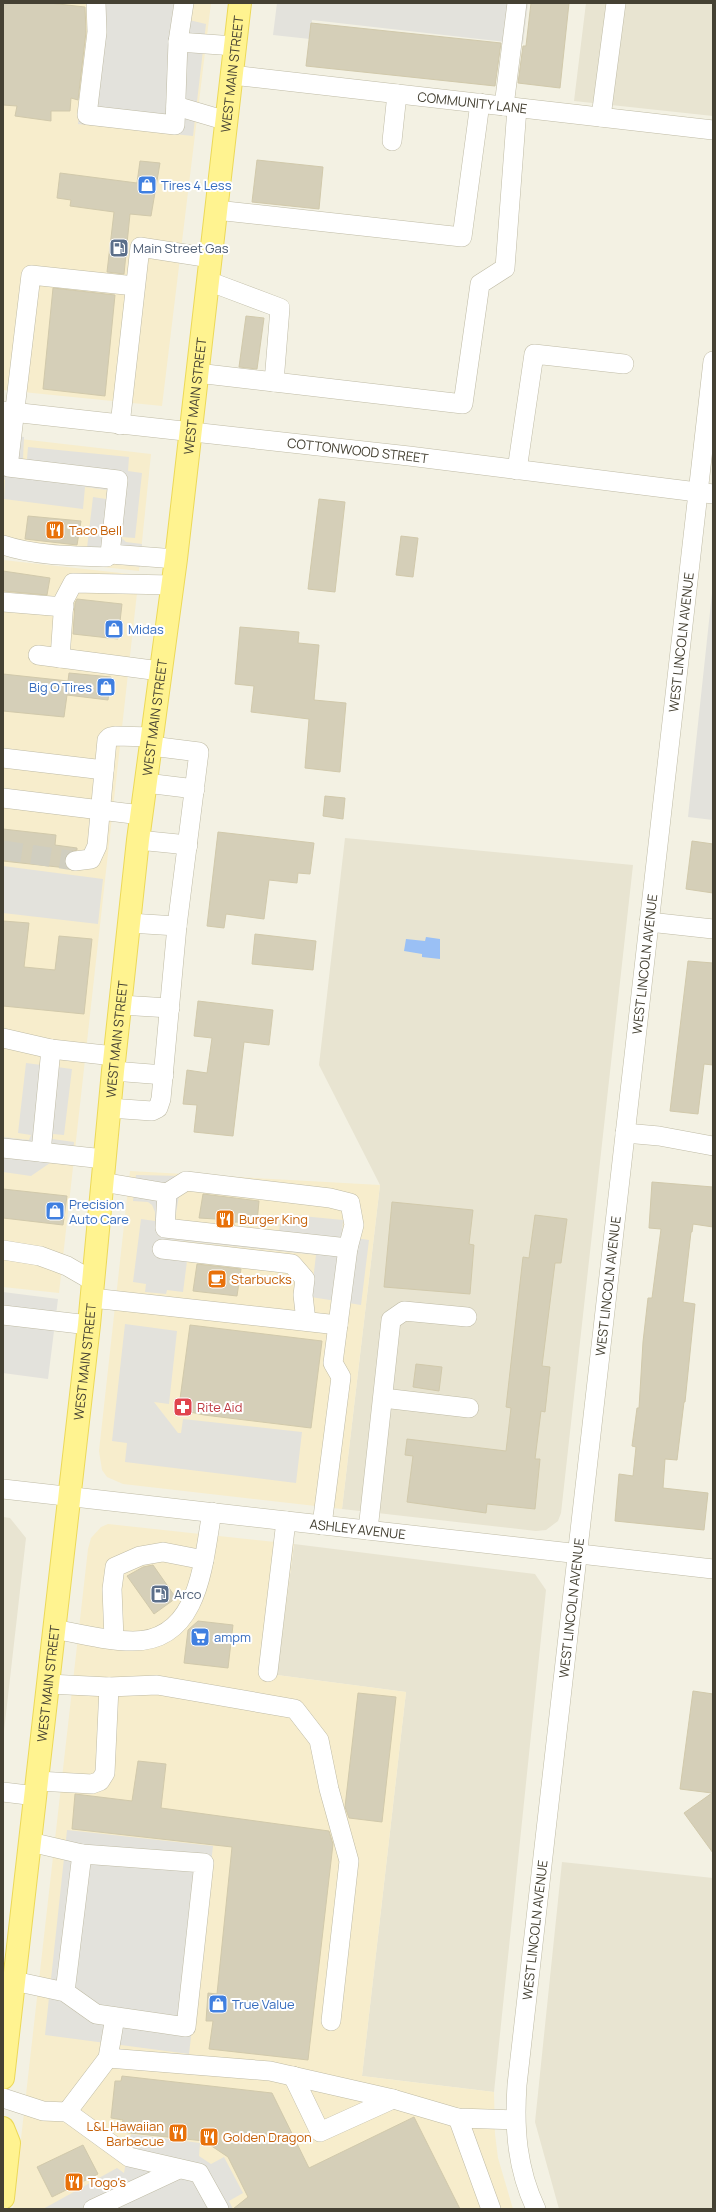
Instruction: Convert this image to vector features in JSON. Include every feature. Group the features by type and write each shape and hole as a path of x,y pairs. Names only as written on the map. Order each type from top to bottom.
{"main road":[{"name":"WEST MAIN STREET","path":"3,2078 89,1325 113,1063 138,840 176,559 240,3"},
{"path":"3,2128 9,2143 3,2198"}],"street":[{"path":"96,3 97,32 87,115 175,125 178,42 184,3"},
{"path":"197,373 463,404 480,284 505,268 510,107 516,3"},
{"path":"601,117 616,3"},
{"path":"178,42 235,46"},
{"name":"COMMUNITY LANE","path":"232,75 713,130"},
{"path":"392,141 397,94"},
{"path":"216,210 462,237 480,103"},
{"path":"176,106 227,121"},
{"path":"120,425 140,248 211,258"},
{"path":"110,554 118,480 6,471 8,412 31,275 135,286"},
{"path":"208,281 280,308 274,382"},
{"path":"517,470 534,354 624,364"},
{"name":"WEST LINCOLN AVENUE","path":"536,2209 519,2161 515,2120 649,922 705,493 713,360"},
{"name":"COTTONWOOD STREET","path":"8,412 705,493"},
{"path":"3,545 39,553 74,556 107,557 110,554 176,559"},
{"path":"60,658 64,600 73,583 172,585"},
{"path":"3,602 64,607"},
{"path":"38,655 160,671"},
{"path":"75,860 87,861 94,855 97,846 107,740 110,737 151,742 199,752 177,926 161,1098 158,1108 152,1111 109,1108"},
{"path":"3,758 104,770"},
{"path":"146,783 195,789"},
{"path":"3,798 141,815"},
{"path":"138,840 188,845"},
{"path":"649,922 713,929"},
{"path":"129,923 177,926"},
{"path":"120,1005 170,1008"},
{"path":"3,1038 164,1075"},
{"path":"41,1152 51,1049"},
{"path":"625,1133 660,1136 713,1146"},
{"path":"3,1148 104,1159"},
{"path":"102,1182 168,1193 186,1181 330,1198 350,1202 354,1225 348,1248 333,1363 342,1377 322,1525"},
{"path":"168,1193 165,1228 348,1248"},
{"path":"162,1249 292,1264 305,1279 303,1295 306,1321"},
{"path":"3,1250 40,1256 67,1266 92,1290 338,1325"},
{"path":"368,1530 391,1320 404,1311 467,1317"},
{"path":"3,1315 89,1325"},
{"path":"383,1398 469,1408"},
{"name":"ASHLEY AVENUE","path":"3,1489 713,1570"},
{"path":"54,1629 133,1641 152,1639 176,1627 191,1605 200,1580 212,1512"},
{"path":"268,1672 286,1521"},
{"path":"114,1639 112,1589 115,1567 140,1556 163,1552 204,1560"},
{"path":"48,1684 109,1687 157,1685 295,1708 319,1740 328,1788 349,1861 332,2021"},
{"path":"3,1792 92,1784 100,1781 105,1773 109,1687"},
{"path":"14,1981 65,1992 96,2014 186,2027 204,1863 82,1854 30,1842"},
{"path":"65,1992 82,1854"},
{"path":"67,2112 108,2058 115,2017"},
{"path":"108,2058 270,2071 393,2099 458,2118 515,2120"},
{"path":"293,2076 320,2132 393,2099"},
{"path":"3,2098 43,2111 67,2112 130,2157 199,2173 219,2209"},
{"path":"458,2118 492,2209"},
{"path":"93,2209 179,2169"}],"shaded area":[{"path":"3,3 211,3 162,406 3,390"},
{"path":"86,3 193,3 189,20 206,24 193,136 78,124 92,8"},
{"path":"277,3 528,3 523,44 312,20 310,39 273,35"},
{"path":"586,3 713,3 713,116 574,101"},
{"path":"3,435 24,437 23,459 27,459 28,447 129,457 128,471 142,473 135,538 121,537 126,542 142,544 140,567 107,563 87,548 93,497 106,499 107,490 85,487 83,509 4,499 5,480 3,479"},
{"path":"3,437 151,454 139,571 3,556"},
{"path":"3,560 139,575 59,1293 3,1287"},
{"path":"713,584 713,820 688,817"},
{"path":"345,838 633,865 561,1513 558,1521 546,1530 536,1531 342,1509 380,1185 319,1065"},
{"path":"3,866 103,879 98,924 3,913"},
{"path":"26,1063 72,1069 64,1135 53,1134 52,1139 74,1142 72,1165 50,1163 31,1176 3,1172 3,1137 29,1140 31,1135 18,1133"},
{"path":"130,1171 380,1185 342,1509 123,1484 107,1477 102,1470 99,1451"},
{"path":"136,1175 182,1176 175,1220 279,1233 281,1214 343,1220 342,1236 369,1240 361,1305 311,1297 316,1255 173,1240 170,1259 187,1261 183,1292 167,1290 166,1294 145,1292 146,1284 133,1282 141,1219 155,1221 155,1212 152,1205 148,1202 133,1201"},
{"path":"3,1292 58,1299 48,1379 3,1373"},
{"path":"125,1324 177,1331 169,1404 154,1402 178,1433 181,1433 183,1419 302,1432 296,1483 125,1462 127,1443 112,1441"},
{"path":"3,1517 10,1518 26,1538 3,1740"},
{"path":"108,1524 294,1544 277,1675 406,1692 362,2076 494,2092 495,2134 498,2158 513,2209 13,2209 88,1549 91,1538 101,1527"},
{"path":"294,1544 535,1574 546,1590 494,2092 362,2076 406,1692 277,1675"},
{"path":"67,1830 213,1846 189,2054 45,2035"},
{"path":"562,1862 713,1878 713,2209 559,2209 535,2122"},
{"path":"131,2134 200,2143 199,2156 211,2164 224,2157 243,2193 229,2201 233,2209 43,2209 117,2168 124,2173"}],"water":[{"path":"426,937 440,939 440,959 422,957 422,954 404,951 406,939 425,941"}],"building":[{"path":"3,3 49,3 85,7 86,32 78,100 71,98 70,111 51,111 51,121 15,116 17,106 3,105"},
{"path":"531,3 569,3 560,88 518,83 523,46 526,46"},
{"path":"311,23 501,43 495,86 306,66"},
{"path":"257,160 323,167 319,209 252,202"},
{"path":"140,161 160,163 151,216 130,214 124,274 107,272 114,212 70,206 71,200 57,198 60,173 137,183"},
{"path":"53,288 115,295 105,396 43,389"},
{"path":"246,316 264,318 257,369 239,367"},
{"path":"319,499 345,502 335,592 308,589"},
{"path":"28,516 81,521 77,545 25,539"},
{"path":"401,536 418,538 413,577 396,575"},
{"path":"3,571 50,578 47,595 3,591"},
{"path":"77,599 122,604 118,639 73,634 75,603"},
{"path":"240,627 299,632 298,643 319,645 314,700 346,703 340,772 305,768 309,719 251,712 254,686 235,684"},
{"path":"69,673 111,677 108,700 67,695 64,717 3,711 3,674 68,681"},
{"path":"325,796 345,798 343,819 323,816"},
{"path":"3,829 56,835 55,845 77,848 77,850 69,852 65,856 64,863 67,868 3,861"},
{"path":"218,832 314,843 310,874 298,873 297,883 269,880 264,919 226,914 224,928 207,926"},
{"path":"692,841 713,844 713,893 686,889"},
{"path":"3,921 29,923 24,967 55,970 59,936 92,939 84,1014 3,1006"},
{"path":"255,934 316,941 313,970 252,964"},
{"path":"688,961 713,963 713,1065 704,1064 698,1114 670,1111"},
{"path":"198,1001 273,1010 269,1045 244,1042 233,1136 194,1132 197,1105 183,1104 187,1070 207,1073 212,1038 194,1036"},
{"path":"652,1182 713,1187 713,1227 693,1224 691,1232 683,1302 695,1304 685,1402 677,1460 665,1459 663,1488 708,1493 704,1530 615,1521 619,1474 633,1476 636,1447 632,1446 637,1408 639,1408 643,1342 648,1298 652,1298 661,1229 649,1228"},
{"path":"3,1189 67,1196 63,1225 3,1218"},
{"path":"203,1194 259,1201 257,1223 235,1222 234,1225 216,1222 216,1219 199,1218"},
{"path":"392,1202 473,1210 469,1244 474,1245 470,1294 384,1287"},
{"path":"535,1215 567,1219 561,1263 555,1263 542,1366 550,1367 545,1412 541,1411 535,1459 540,1459 535,1509 487,1504 486,1513 407,1502 413,1456 405,1455 407,1439 506,1451 511,1408 506,1407 523,1257 529,1258"},
{"name":"Starbucks","path":"197,1264 241,1269 237,1296 193,1291"},
{"path":"190,1325 322,1341 311,1428 204,1415 190,1412 181,1405 180,1399"},
{"path":"416,1364 442,1367 439,1391 413,1387"},
{"path":"153,1565 176,1598 154,1614 127,1576 143,1567"},
{"path":"198,1621 233,1625 228,1668 184,1663 188,1630"},
{"path":"693,1691 713,1694 713,1853 684,1813 712,1793 680,1789"},
{"path":"358,1693 396,1697 382,1822 349,1818 345,1807"},
{"path":"138,1761 166,1764 161,1808 329,1831 333,1844 308,2060 209,2049 213,2021 206,2021 208,1993 217,1994 232,1847 72,1829 75,1794 132,1801"},
{"path":"122,2076 272,2093 309,2168 414,2117 460,2209 233,2209 248,2197 228,2157 204,2141 121,2132 123,2120 111,2118 115,2081 121,2081"},
{"path":"83,2145 98,2174 52,2197 37,2167"}],"tunnel":[{"path":"3,850 75,861"}],"place":[{"name":"Tires 4 Less","path":"147,185"},
{"name":"Main Street Gas","path":"119,248"},
{"name":"Taco Bell","path":"55,530"},
{"name":"Midas","path":"114,629"},
{"name":"Big O Tires","path":"106,687"},
{"name":"Precision Auto Care","path":"55,1211"},
{"name":"Burger King","path":"225,1219"},
{"name":"Starbucks","path":"217,1279"},
{"name":"Rite Aid","path":"183,1407"},
{"name":"Arco","path":"160,1594"},
{"name":"ampm","path":"200,1637"},
{"name":"True Value","path":"218,2004"},
{"name":"L&L Hawaiian Barbecue","path":"178,2133"},
{"name":"Golden Dragon","path":"209,2137"},
{"name":"Togo's","path":"74,2182"}]}
